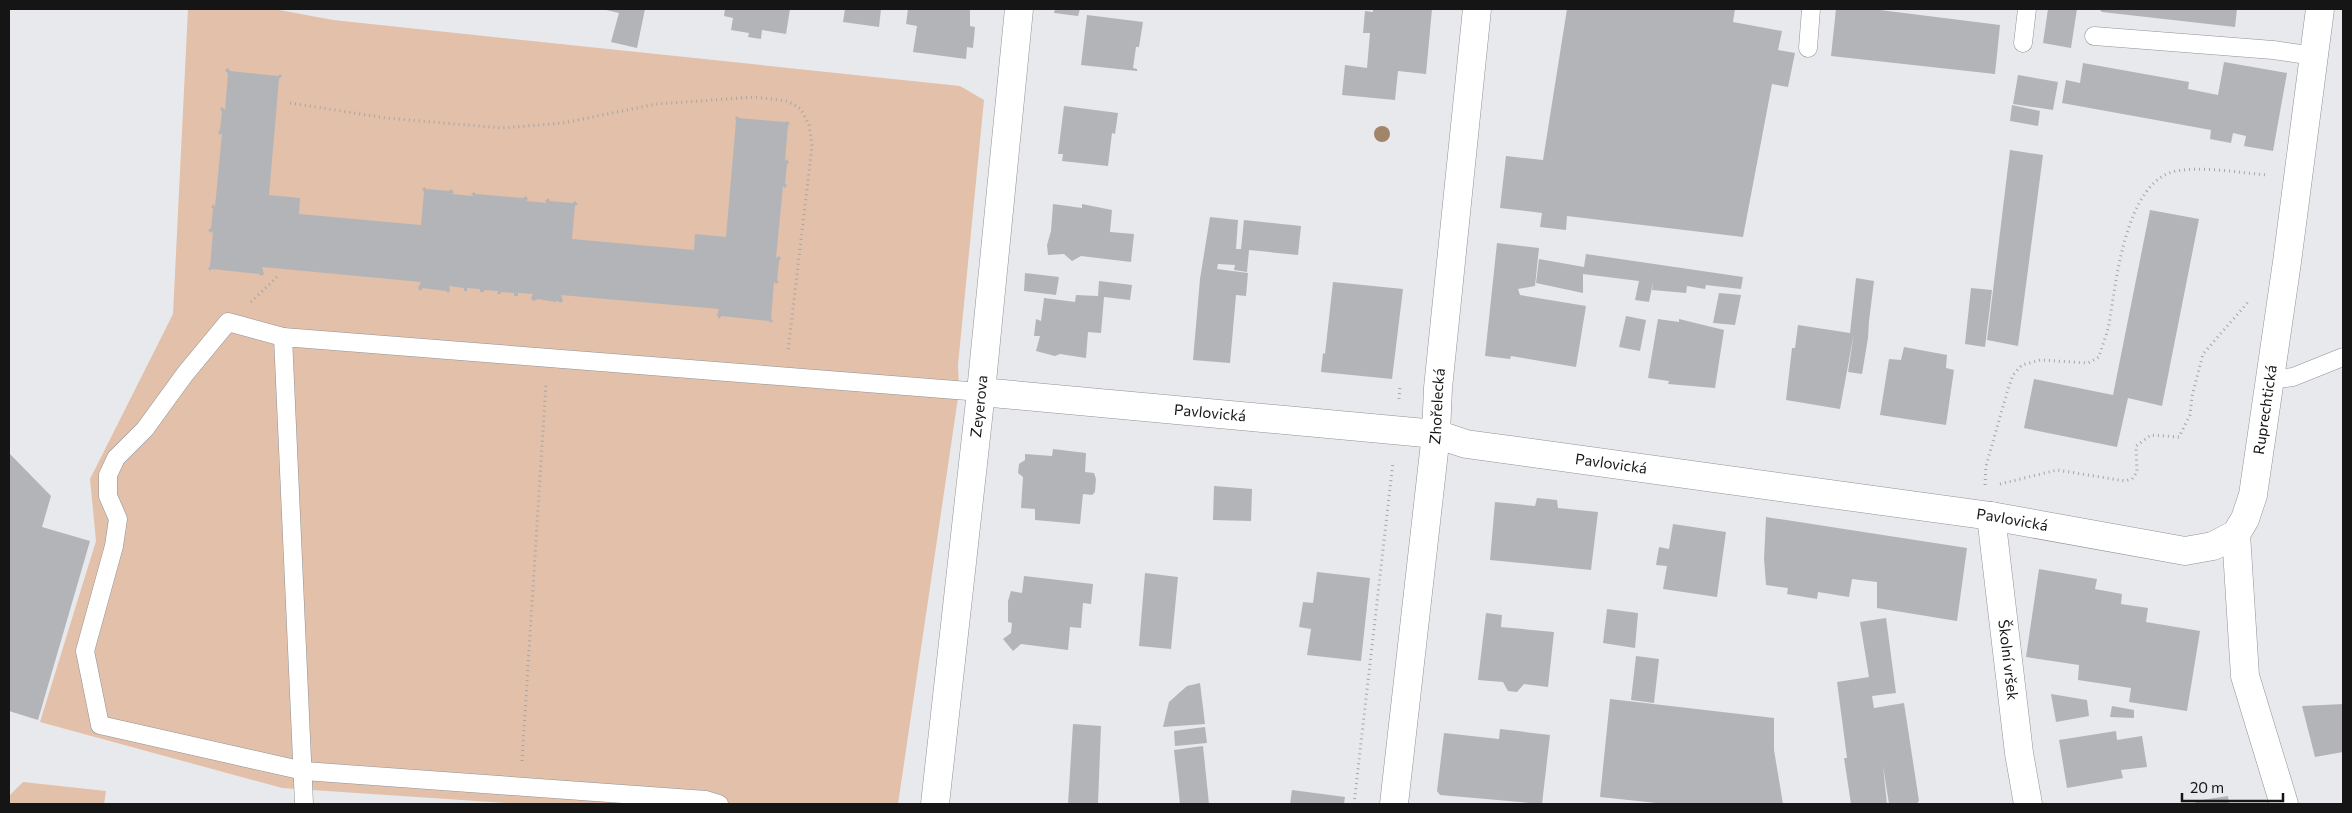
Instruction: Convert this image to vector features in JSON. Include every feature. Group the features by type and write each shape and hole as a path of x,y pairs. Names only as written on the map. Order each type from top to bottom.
{"street":[{"name":"Zeyerova","path":"935,804 981,392 1019,9"},
{"name":"Zhořelecká","path":"1394,804 1436,434 1438,388 1477,9"},
{"name":"Ruprechtická","path":"2236,534 2245,519 2253,495 2320,9"},
{"name":"Pavlovická","path":"981,392 1436,434 1466,444 1991,516 2185,551 2213,546 2236,534"},
{"name":"Školní vršek","path":"1991,516 2019,753 2028,804"},
{"path":"2236,534 2245,676 2284,804"}],"lane":[{"path":"1808,48 1811,9"},
{"path":"2023,43 2027,9"},
{"path":"2094,36 2274,50 2314,56"},
{"path":"719,804 706,800 304,771 100,725 85,651 114,546 118,519 108,496 108,476 116,458 145,429 185,374 228,322 283,337 981,392"},
{"path":"283,337 304,804"},
{"path":"2270,380 2294,377 2343,357"}],"path":[{"path":"290,102 386,118 502,128 563,123 656,104 755,97 787,101 801,109 809,125 812,146 785,376"},
{"path":"2256,294 2203,354 2192,396 2190,415 2179,437 2151,435 2136,446 2137,472 2132,479 2125,481 2057,470 1984,488 1986,466 2013,375 2022,365 2040,360 2088,363 2099,357 2108,327 2115,281 2129,224 2143,198 2156,181 2174,172 2194,170 2274,175"},
{"path":"520,786 548,357"},
{"path":"1354,804 1394,462"}],"shaded area":[{"path":"188,9 274,9 333,20 960,86 984,100 958,365 959,391 898,804 522,804 282,788 40,722 96,541 90,479 173,314"},
{"path":"23,782 106,791 104,804 9,804 9,796"}],"building":[{"path":"602,9 645,9 637,48 611,42 619,13"},
{"path":"725,9 790,9 786,34 762,30 761,39 748,37 749,33 731,30 733,18 724,16"},
{"path":"845,9 881,9 879,27 843,22"},
{"path":"908,9 970,9 970,26 975,27 973,48 967,47 966,59 913,52 917,26 906,24"},
{"path":"1055,9 1080,9 1078,16 1054,13"},
{"path":"1373,9 1432,9 1426,74 1398,71 1395,100 1342,95 1345,65 1367,68 1370,33 1363,33 1365,11 1373,12"},
{"path":"1567,9 1735,9 1733,22 1782,31 1778,50 1795,53 1788,87 1772,84 1743,237 1567,216 1566,230 1540,227 1542,213 1500,208 1506,156 1543,160"},
{"path":"1836,9 1872,9 2000,25 1995,74 1831,56"},
{"path":"2048,9 2077,9 2071,48 2043,43"},
{"path":"2099,9 2237,9 2235,27 2102,12"},
{"path":"1087,15 1143,22 1139,47 1136,47 1133,68 1137,69 1137,71 1081,65"},
{"path":"2224,62 2287,73 2273,151 2244,146 2246,136 2233,133 2231,143 2210,139 2211,130 2062,103 2066,80 2080,83 2083,63 2189,82 2188,89 2218,95"},
{"path":"228,68 230,71 278,76 280,74 282,76 279,79 269,195 300,198 299,214 421,225 424,192 422,189 425,187 426,189 449,191 451,189 454,192 452,194 473,196 471,194 474,192 476,194 523,198 526,196 528,199 526,201 547,203 545,201 548,198 550,201 573,203 575,201 578,204 575,206 572,239 694,250 695,234 726,237 735,118 737,116 739,118 788,121 790,124 788,125 785,161 787,159 789,163 787,164 785,183 787,185 785,188 783,186 776,258 779,256 781,259 779,261 777,280 779,282 776,284 774,282 771,319 773,321 771,323 769,321 721,316 720,319 717,316 719,309 561,295 563,301 560,303 558,301 538,299 533,301 531,298 533,294 518,293 518,296 514,296 514,293 501,292 501,294 497,294 498,291 484,290 484,292 480,292 480,289 467,288 467,291 464,291 464,288 449,286 450,291 448,293 446,291 423,288 420,291 418,288 421,282 262,267 264,274 261,276 259,274 212,269 210,271 208,268 210,267 213,231 211,233 208,230 211,228 213,209 211,207 214,204 215,207 222,133 220,135 218,132 220,130 222,112 220,109 222,107 225,110 228,74 225,70"},
{"path":"2018,75 2058,82 2053,110 2013,104"},
{"path":"2012,105 2040,111 2038,126 2010,121"},
{"path":"1064,106 1118,113 1115,134 1112,133 1108,166 1062,161 1063,154 1058,154"},
{"path":"2010,150 2043,155 2018,346 1987,340"},
{"path":"1053,204 1082,208 1082,204 1112,210 1110,232 1134,234 1131,262 1081,256 1072,261 1064,254 1048,255 1047,245 1051,231"},
{"path":"2150,210 2199,219 2162,406 2128,398 2117,447 2024,428 2034,379 2113,395"},
{"path":"1210,217 1238,220 1236,249 1241,249 1244,220 1301,226 1298,255 1249,250 1247,272 1234,270 1235,265 1218,264 1217,269 1248,273 1246,296 1236,295 1230,363 1193,360 1200,279"},
{"path":"1497,243 1539,248 1535,286 1518,289 1520,295 1586,306 1576,367 1511,356 1510,359 1485,356"},
{"path":"1586,254 1743,277 1741,289 1706,285 1705,289 1687,286 1686,293 1652,290 1653,282 1649,302 1635,300 1639,281 1583,274 1583,293 1536,283 1539,259 1584,267"},
{"path":"1025,273 1059,277 1056,295 1024,291"},
{"path":"1856,278 1874,281 1862,374 1848,372 1854,333 1840,409 1786,400 1792,348 1795,348 1798,325 1850,333"},
{"path":"1099,281 1132,285 1130,300 1104,297 1101,333 1088,332 1086,358 1060,354 1055,356 1036,351 1040,336 1034,336 1036,319 1041,321 1044,298 1075,302 1076,295 1098,296"},
{"path":"1333,282 1403,289 1392,379 1321,372 1323,353 1325,354"},
{"path":"1971,288 1992,290 1985,347 1965,344"},
{"path":"1719,293 1741,295 1735,325 1713,323"},
{"path":"1626,316 1646,320 1640,351 1619,347"},
{"path":"1658,319 1679,322 1679,319 1724,330 1715,388 1668,384 1669,381 1648,378"},
{"path":"1904,347 1947,355 1946,368 1954,370 1946,425 1880,415 1889,359 1901,360"},
{"path":"1053,449 1086,453 1085,472 1094,473 1096,479 1095,492 1092,495 1083,494 1080,524 1035,520 1035,509 1021,508 1023,477 1018,473 1019,464 1025,460 1025,454 1052,456"},
{"path":"9,453 51,496 42,527 90,541 38,720 9,711"},
{"path":"1214,486 1252,489 1251,521 1213,520"},
{"path":"1537,498 1557,500 1558,508 1598,512 1591,570 1490,560 1495,502 1535,506"},
{"path":"1766,517 1967,548 1957,621 1877,608 1877,582 1852,579 1849,597 1818,592 1817,599 1787,594 1788,588 1766,585 1764,559"},
{"path":"1673,524 1726,532 1717,597 1663,589 1667,566 1656,565 1659,547 1669,549"},
{"path":"2039,569 2097,579 2095,589 2122,594 2121,604 2148,608 2146,622 2200,631 2187,711 2129,702 2131,688 2078,680 2079,665 2026,657"},
{"path":"1317,572 1370,578 1361,661 1307,655 1311,629 1299,627 1303,602 1313,603"},
{"path":"1145,573 1178,577 1171,649 1139,646"},
{"path":"1024,576 1093,584 1091,604 1083,603 1081,628 1070,627 1068,650 1021,644 1013,651 1003,639 1011,633 1012,623 1008,622 1008,601 1011,591 1022,593"},
{"path":"1607,609 1638,613 1635,648 1603,643"},
{"path":"1486,613 1502,615 1501,627 1554,632 1548,687 1524,684 1517,692 1508,691 1503,682 1478,680"},
{"path":"1886,618 1896,693 1872,696 1874,708 1904,703 1919,801 1916,804 1889,804 1883,766 1887,804 1851,804 1844,758 1847,758 1837,682 1869,677 1860,622"},
{"path":"1636,656 1659,659 1654,703 1631,700"},
{"path":"1200,683 1205,724 1163,727 1169,702 1187,686"},
{"path":"2051,694 2087,700 2089,716 2056,722"},
{"path":"1610,699 1774,718 1774,750 1783,804 1666,804 1600,797"},
{"path":"2343,704 2343,752 2315,757 2302,706"},
{"path":"2112,706 2134,710 2134,718 2110,717"},
{"path":"1073,724 1101,726 1098,804 1068,804"},
{"path":"1205,727 1207,743 1175,746 1174,731"},
{"path":"1500,729 1550,735 1542,804 1440,795 1437,791 1444,733 1499,739"},
{"path":"2116,731 2117,740 2142,736 2147,767 2121,770 2123,778 2067,788 2059,740"},
{"path":"1203,746 1209,804 1180,804 1174,750"},
{"path":"1292,790 1345,797 1344,804 1290,804"},
{"path":"2228,796 2229,804 2196,804 2195,801"}]}
